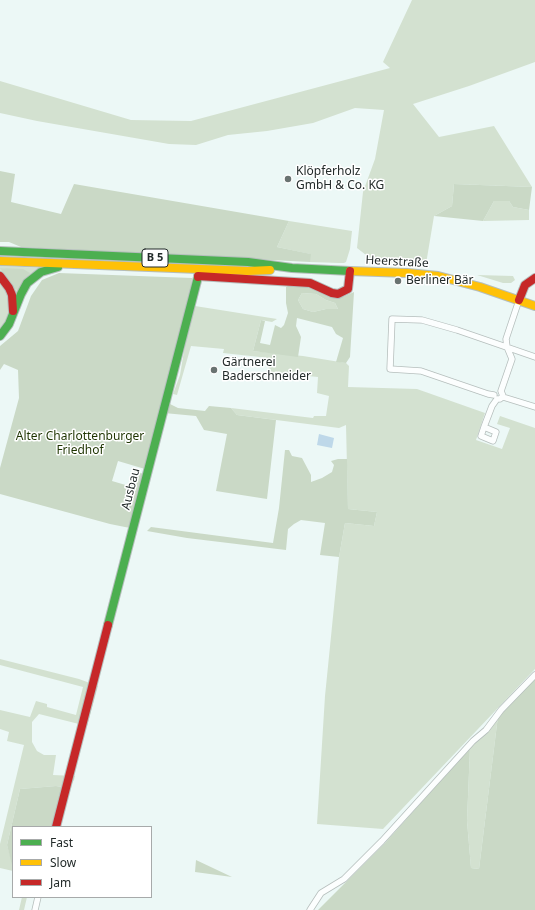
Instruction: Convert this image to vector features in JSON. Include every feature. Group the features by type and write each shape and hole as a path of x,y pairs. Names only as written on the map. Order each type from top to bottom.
{"main road":[{"name":"B 5","path":"0,251 248,262 292,268 350,271"},
{"name":"B 5","path":"0,260 248,271 292,268"},
{"path":"0,336 6,329 25,287 37,274 53,268 92,265"},
{"name":"Heerstraße","path":"350,271 407,273 438,276 467,283 535,306"},
{"name":"Ausbau","path":"56,826 198,276 310,283 332,293 338,294 348,289 350,271"},
{"path":"0,276 9,288 12,295 12,317"},
{"path":"519,300 525,284 535,278"}],"street":[{"path":"502,394 512,359 507,348 506,339 519,300"},
{"path":"496,397 421,371 390,369 392,319 422,320 457,330 535,357"},
{"path":"484,427 496,397 496,391 535,407"},
{"path":"310,910 321,893 344,879 473,741 486,730 501,710 535,675"},
{"path":"35,910 38,898"}],"green space":[{"path":"412,0 535,0 535,62 469,86 413,104 439,137 494,126 532,187 454,184 452,206 434,216 426,264 375,262 357,248 363,192 375,159 384,110 355,108 313,123 267,131 228,135 196,145 169,144 0,113 0,81 131,120 191,121 390,68 383,62"},
{"path":"0,171 15,174 11,202 61,214 74,184 289,221 277,247 311,254 310,262 21,247 9,242 0,242"},
{"path":"454,184 532,187 529,210 513,207 509,201 494,201 483,221 434,216 452,206"},
{"path":"494,201 509,201 513,207 529,210 529,220 483,221"},
{"path":"289,221 352,231 350,249 346,262 310,262 310,254 277,247"},
{"path":"0,266 46,268 16,304 0,273","holes":["1,268 29,273 20,286 7,277"]},
{"path":"0,268 23,269 30,273 18,290 15,289"},
{"name":"Alter Charlottenburger Friedhof","path":"59,273 192,278 191,292 145,469 118,461 112,481 129,486 134,471 144,474 130,528 0,494 0,468 19,398 18,370 4,364 0,370 0,346 18,331 31,296 42,280"},
{"path":"477,275 513,276 515,280 511,283 503,283"},
{"path":"0,279 7,289 10,313 0,331"},
{"path":"294,283 316,288 334,297 343,297 354,292 350,357 346,363 336,362 343,338 336,334 332,327 297,318 296,326 301,337 298,357 253,351 261,320 265,321 260,343 270,345 275,325 281,328 284,325 288,313 286,303 286,287","holes":["302,293 316,294 335,303 338,309 326,309 313,312 303,309 298,300"]},
{"path":"302,293 316,294 335,303 338,309 326,309 313,312 303,309 298,300"},
{"path":"195,306 277,319 272,322 261,320 253,351 303,356 346,363 349,366 348,387 417,389 485,413 476,440 502,449 510,428 497,424 500,416 535,428 535,669 383,829 317,824 325,696 339,557 345,523 374,526 377,512 348,509 346,425 339,428 237,415 231,408 313,418 314,416 326,416 329,396 317,393 318,377 268,372 269,358 223,353 224,349 191,346 177,395 173,394 180,375 186,339"},
{"path":"168,403 178,408 205,411 209,406 231,408 237,415 276,420 267,499 216,491 227,434 204,430 196,416 164,413"},
{"path":"285,450 289,450 292,456 302,458 311,475 311,482 332,472 334,465 331,461 347,459 348,509 377,512 374,526 345,523 339,557 320,555 325,523 301,520 294,524 288,529 286,550 187,538 147,531 151,527 273,543 279,508"},
{"path":"0,659 79,679 98,686 87,726 39,714 32,722 32,742 37,751 44,755 56,755 53,775 75,776 69,788 56,786 20,789 7,845 12,862 12,871 0,868 0,844 24,745 7,741 9,732 0,729 0,710 30,717 36,701 47,704 47,707 76,715 83,687 0,665"},
{"path":"535,678 535,910 318,910 385,843 470,748 467,821 471,868 479,869 498,716"},
{"path":"498,716 479,869 471,868 467,821 470,748"},
{"path":"56,786 69,788 54,826 12,826 12,865 7,845 20,789"},
{"path":"196,860 232,877 195,872"},
{"path":"22,898 27,898 24,910 19,910"}],"water":[{"path":"319,434 334,438 332,448 317,445"}],"traffic: fast":[{"path":"0,251 248,262 292,268 350,271"},
{"path":"0,336 9,324 27,283 41,272 58,267"},
{"path":"108,625 198,277"}],"traffic: slow":[{"path":"0,261 248,271 270,270"},
{"path":"350,271 407,273 438,276 480,287 535,306"}],"traffic: jam":[{"path":"198,277 310,283 332,293 338,294 348,289 350,271"},
{"path":"0,276 9,288 12,295 13,311"},
{"path":"519,300 525,285 535,278"},
{"path":"56,826 108,625"}],"place":[{"name":"Klöpferholz GmbH & Co. KG","path":"288,179"},
{"name":"Berliner Bär","path":"398,281"},
{"name":"Gärtnerei Baderschneider","path":"214,370"}]}
